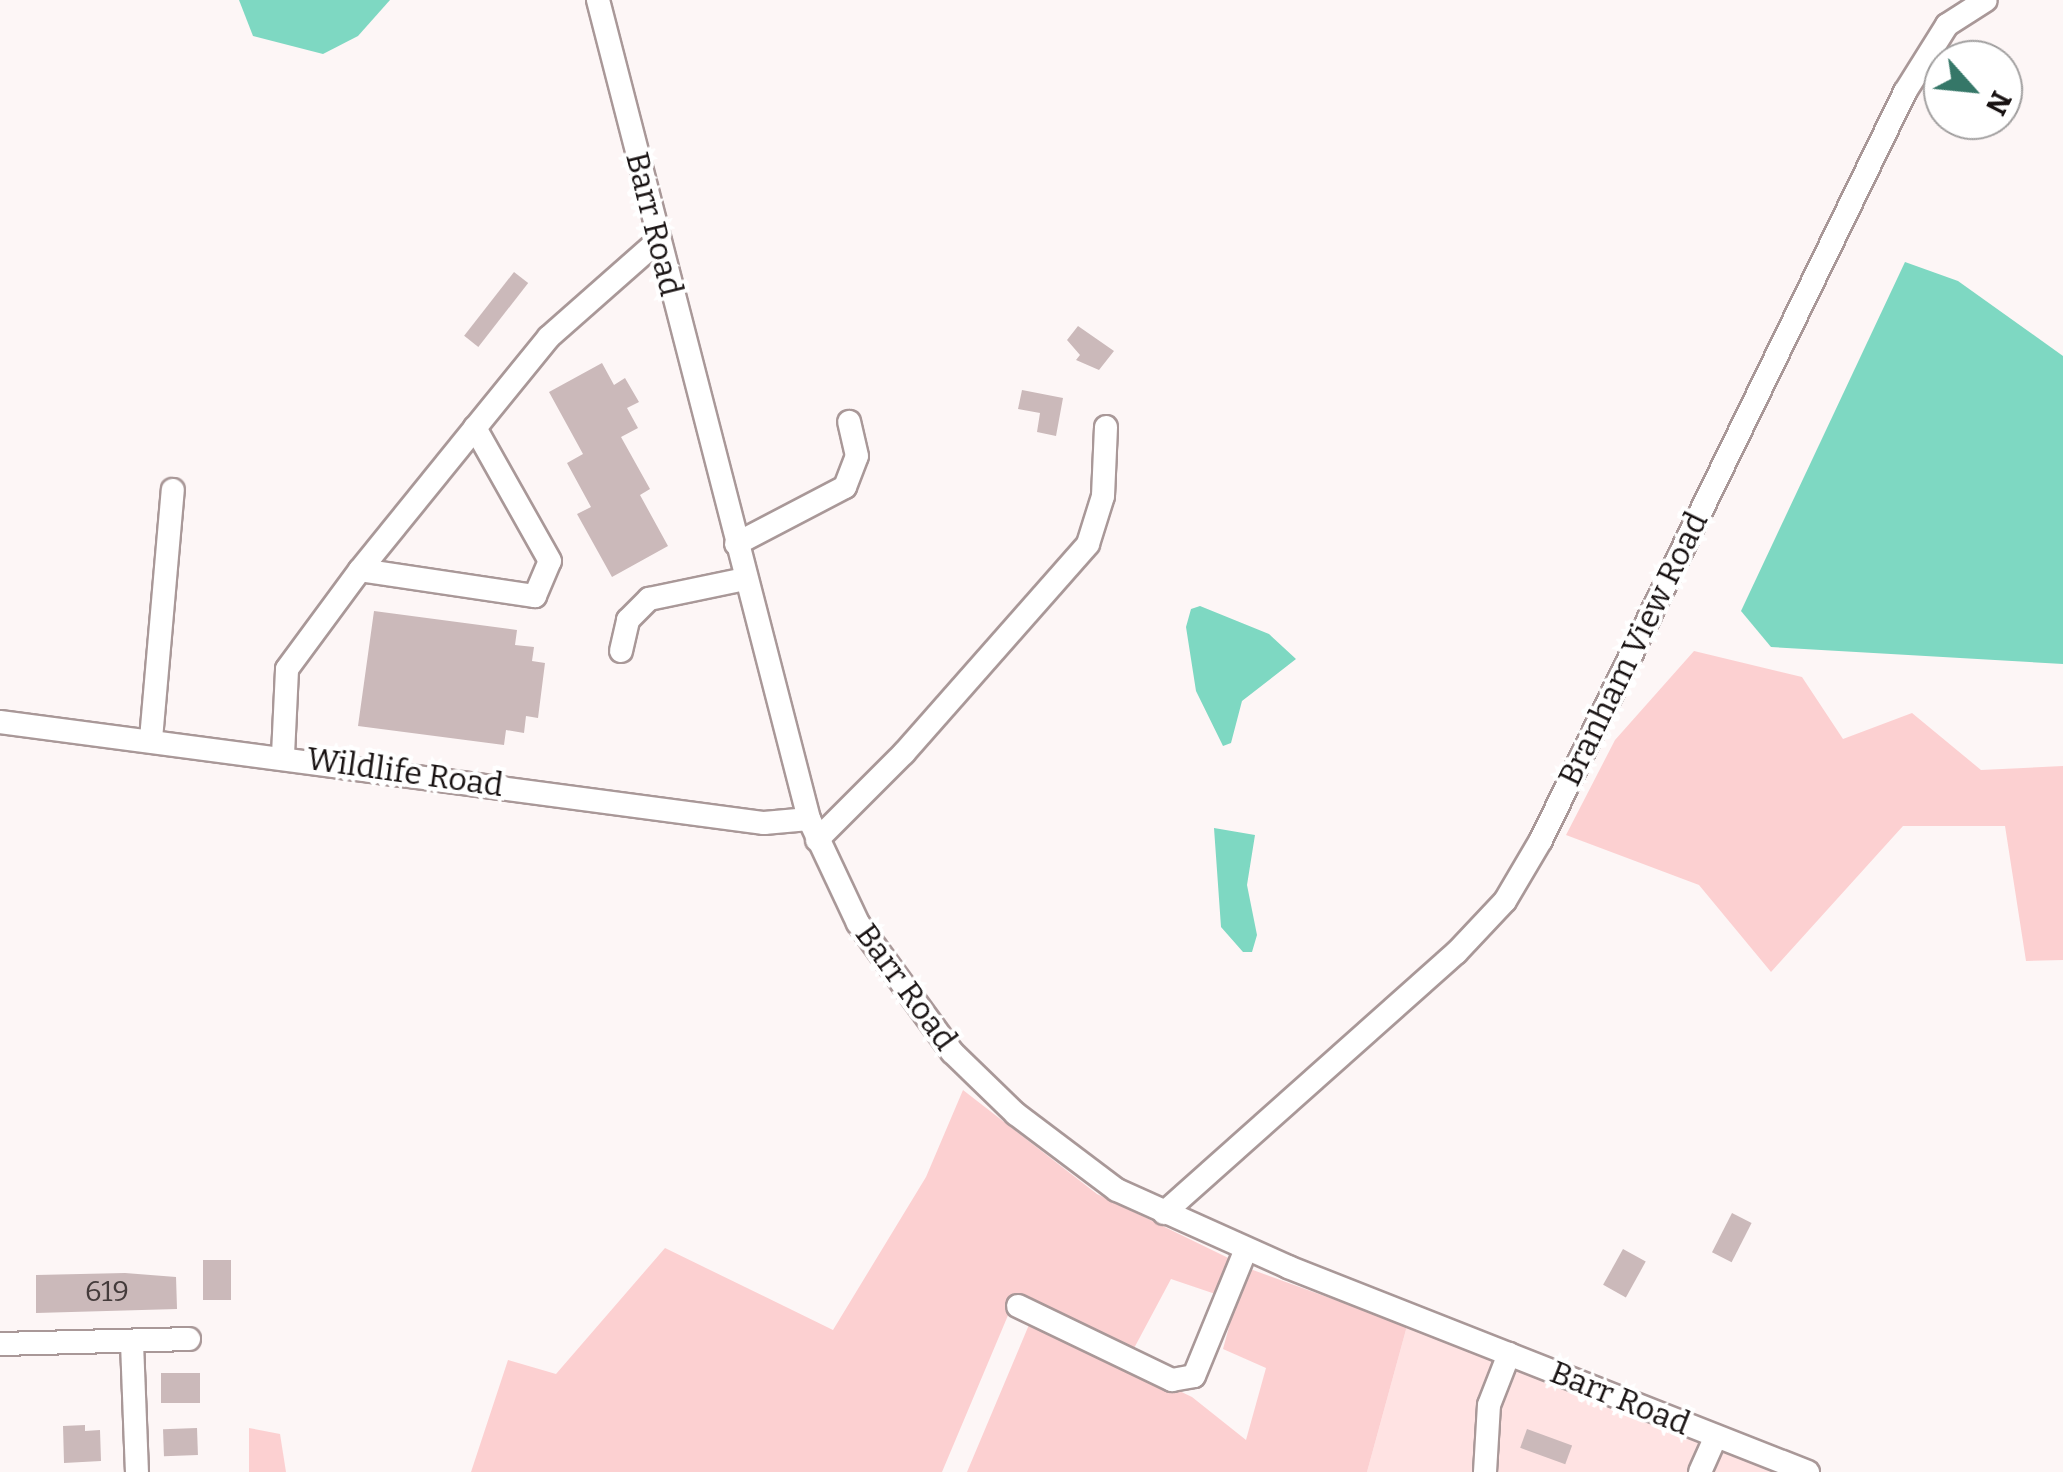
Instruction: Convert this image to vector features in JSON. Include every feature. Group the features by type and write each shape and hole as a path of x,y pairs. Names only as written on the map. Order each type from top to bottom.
{"street":[{"name":"Barr Road","path":"598,0 812,830 858,923 967,1069 1090,1172 1164,1213 1808,1472"},
{"name":"Branham View Road","path":"1164,1213 1456,952 1505,901 1542,840 1905,92 1947,25 1986,0"},
{"path":"283,755 287,669 360,570 549,338 658,241"},
{"path":"736,544 845,487 857,456 849,422"},
{"path":"812,830 1066,576 1097,523 1106,427"},
{"path":"360,570 535,596 550,562 475,428"},
{"path":"151,738 173,490"},
{"path":"621,651 628,620 649,599 745,579"},
{"name":"Wildlife Road","path":"0,722 283,755 812,830"},
{"path":"1018,1306 1172,1380 1194,1376 1246,1248"},
{"path":"0,1344 189,1339"},
{"path":"132,1343 137,1472"},
{"path":"1485,1472 1488,1404 1509,1354"},
{"path":"1700,1472 1716,1436"}],"shaded area":[{"path":"239,0 390,0 358,36 323,54 253,36"},
{"path":"1905,262 1958,281 2063,356 2063,664 1771,647 1741,611"},
{"path":"1200,606 1269,634 1296,659 1242,701 1231,743 1223,746 1196,691 1186,627 1191,609"},
{"path":"1694,651 1802,677 1843,739 1912,713 1981,770 2063,766 2063,960 2026,961 2005,826 1903,826 1771,972 1699,885 1566,835 1615,740"},
{"path":"1214,828 1255,835 1247,885 1257,935 1252,952 1243,952 1221,927"},
{"path":"963,1090 1097,1194 1253,1270 1407,1326 1367,1472 967,1472 1031,1320 1192,1397 1246,1440 1266,1368 1223,1349 1236,1301 1171,1279 1132,1352 1017,1294 942,1472 471,1472 508,1360 556,1374 665,1248 833,1330 926,1177"},
{"path":"1410,1315 1808,1472 1367,1472"},
{"path":"249,1428 280,1434 286,1472 249,1472"}],"building":[{"path":"514,272 528,283 478,347 464,336"},
{"path":"1078,326 1114,351 1099,370 1076,360 1080,355 1067,340"},
{"path":"602,363 614,385 625,378 639,402 627,408 638,428 621,437 650,489 640,495 668,546 612,577 577,514 591,507 567,463 583,454 549,392"},
{"path":"1022,390 1063,398 1056,436 1037,432 1040,413 1018,409"},
{"path":"374,611 517,630 515,645 534,647 532,661 545,663 538,718 526,716 524,733 506,730 504,745 358,726"},
{"path":"1732,1213 1752,1223 1732,1262 1712,1252"},
{"path":"1623,1249 1646,1262 1626,1297 1603,1285"},
{"path":"203,1260 231,1260 231,1300 203,1300"},
{"path":"125,1273 176,1277 177,1309 36,1313 36,1275"},
{"path":"161,1373 200,1373 200,1403 161,1403"},
{"path":"85,1425 85,1431 100,1430 101,1461 64,1463 63,1426"},
{"path":"197,1428 198,1455 164,1456 163,1429"},
{"path":"1527,1429 1572,1445 1565,1464 1520,1448"}]}
